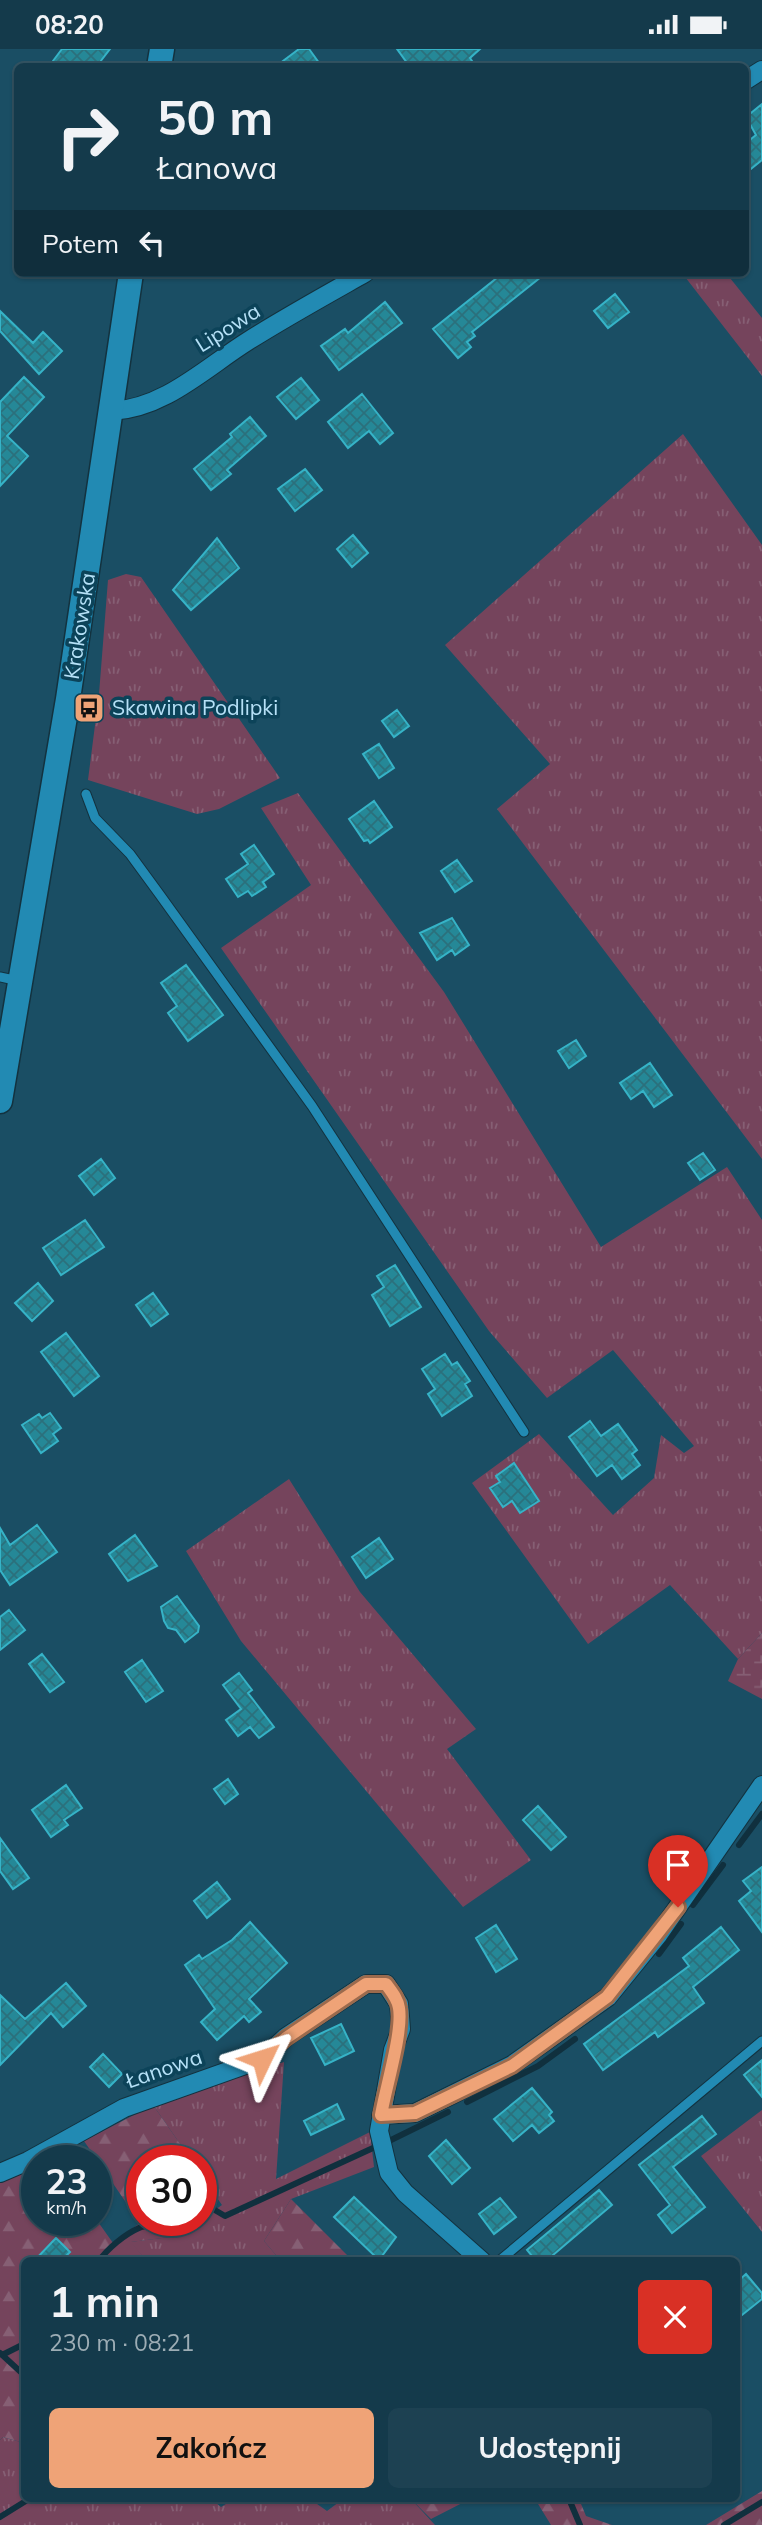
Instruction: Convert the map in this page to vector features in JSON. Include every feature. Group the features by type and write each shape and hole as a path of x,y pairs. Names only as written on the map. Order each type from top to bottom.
{"main road":[{"name":"Krakowska","path":"0,1101 11,979 112,411 130,277"}],"street":[{"name":"Lipowa","path":"112,411 136,410 156,402 251,339 358,277"},
{"path":"381,2115 415,2113 512,2066 607,1997 659,1934 762,1785"},
{"name":"Łanowa","path":"0,2173 28,2161 124,2108 262,2059 286,2038 366,1984 386,1984 399,2004 401,2029 393,2050 379,2131 389,2173 405,2193 477,2257"}],"lane":[{"path":"86,794 95,818 130,855 312,1106 524,1433"},
{"path":"504,2257 762,2041"}],"green space":[{"path":"685,277 729,277 762,318 762,376"},
{"path":"683,434 762,545 762,1159 497,809 550,764 445,645"},
{"path":"126,574 141,577 280,778 219,809 197,814 88,780 99,694 108,580"},
{"path":"298,793 444,992 601,1247 727,1167 762,1220 762,1633 738,1659 670,1585 588,1644 472,1483 539,1434 613,1515 654,1478 661,1435 684,1453 694,1446 613,1350 547,1398 489,1331 221,948 311,885 261,808"},
{"path":"289,1479 360,1592 476,1729 447,1749 531,1860 463,1907 241,1641 186,1551"},
{"path":"762,1633 762,1699 728,1681 738,1659"},
{"path":"284,2062 276,2179 370,2132 374,2167 291,2199 264,2241 278,2257 143,2257 130,2242 178,2236 217,2236 217,2209 222,2205 217,2198 217,2145 181,2145 153,2105"},
{"path":"153,2105 181,2145 126,2145 126,2202 112,2182 112,2145 87,2145 84,2141"},
{"path":"762,2110 762,2232 701,2156"},
{"path":"21,2171 21,2236 108,2236 113,2243 126,2233 126,2236 178,2236 131,2242 144,2257 21,2257 21,2442 3,2437 0,2440 0,2180"},
{"path":"291,2199 349,2257 278,2257 264,2241"},
{"path":"3,2437 21,2442 21,2502 215,2502 221,2507 229,2502 314,2502 327,2511 339,2502 414,2502 435,2525 0,2525 0,2440"},
{"path":"762,2491 762,2525 706,2525 711,2522"},
{"path":"414,2502 464,2502 431,2519"},
{"path":"537,2502 580,2502 586,2516 612,2525 551,2525"}],"building":[{"path":"62,49 110,49 99,63 53,61"},
{"path":"299,49 309,49 319,63 280,63"},
{"path":"397,49 480,49 470,58 473,63 407,63"},
{"path":"762,104 762,160 749,171 749,141 756,135 749,122 749,115"},
{"path":"498,277 541,277 472,332 475,336 467,342 471,347 458,358 433,329"},
{"path":"615,294 629,312 608,328 594,311"},
{"path":"385,302 402,323 339,370 321,346 345,329 348,333"},
{"path":"0,311 33,343 43,332 62,351 39,374 0,331"},
{"path":"24,377 44,397 7,436 28,456 0,486 0,402"},
{"path":"301,378 319,400 296,419 277,397"},
{"path":"362,394 393,433 380,444 369,431 348,448 328,422"},
{"path":"250,417 266,436 227,470 231,474 211,490 194,469 232,437 230,434"},
{"path":"305,469 322,490 295,511 278,489"},
{"path":"353,535 368,553 352,567 337,549"},
{"path":"217,538 239,568 191,610 173,590"},
{"path":"397,710 409,726 394,737 382,721"},
{"path":"379,744 394,768 379,778 363,754"},
{"path":"374,801 392,827 370,843 368,840 364,841 349,819"},
{"path":"254,845 274,874 263,882 266,887 252,896 248,891 238,897 226,879 248,864 241,854"},
{"path":"457,860 472,881 455,892 441,871"},
{"path":"452,918 469,945 455,955 452,950 437,960 420,933"},
{"path":"186,965 223,1015 188,1041 168,1013 177,1006 161,983"},
{"path":"576,1040 586,1056 569,1068 558,1051"},
{"path":"650,1063 672,1095 654,1107 643,1091 631,1099 620,1083"},
{"path":"703,1153 715,1170 700,1180 688,1163"},
{"path":"101,1159 115,1178 94,1195 79,1176"},
{"path":"85,1220 104,1247 61,1275 43,1248"},
{"path":"395,1265 421,1307 390,1326 372,1295 384,1287 377,1276"},
{"path":"38,1283 53,1301 32,1321 15,1303"},
{"path":"153,1293 168,1314 151,1326 136,1305"},
{"path":"66,1333 99,1376 74,1396 41,1352"},
{"path":"445,1354 452,1365 457,1362 470,1381 465,1384 472,1396 442,1416 428,1394 435,1389 422,1369"},
{"path":"50,1413 61,1428 53,1434 58,1441 41,1453 22,1425 39,1414 42,1418"},
{"path":"590,1421 601,1436 618,1424 637,1450 632,1454 640,1465 622,1479 612,1465 597,1476 569,1437"},
{"path":"514,1463 539,1501 520,1513 512,1501 503,1507 490,1488 500,1482 496,1476"},
{"path":"37,1525 57,1552 10,1585 0,1570 0,1528 10,1545"},
{"path":"135,1535 157,1566 128,1581 109,1554"},
{"path":"379,1538 393,1559 366,1578 352,1557"},
{"path":"177,1596 199,1626 198,1632 185,1642 176,1630 168,1628 161,1607"},
{"path":"9,1610 25,1630 0,1650 0,1617"},
{"path":"42,1654 64,1682 50,1692 29,1664"},
{"path":"142,1660 163,1691 146,1702 125,1672"},
{"path":"239,1673 252,1690 248,1693 274,1727 259,1738 250,1727 238,1736 226,1720 241,1709 223,1685"},
{"path":"228,1779 238,1794 225,1804 214,1789"},
{"path":"66,1785 82,1808 64,1820 68,1825 51,1837 32,1810"},
{"path":"538,1806 566,1837 551,1850 523,1820"},
{"path":"0,1838 29,1878 13,1889 0,1871"},
{"path":"762,1867 762,1932 739,1901 751,1891 743,1881"},
{"path":"217,1882 230,1899 207,1918 194,1901"},
{"path":"250,1922 287,1963 249,1999 261,2012 249,2022 244,2016 217,2040 201,2022 215,2009 185,1965 199,1955 202,1959 232,1940"},
{"path":"496,1925 517,1959 496,1972 476,1938"},
{"path":"721,1927 739,1950 693,1987 704,2003 658,2037 655,2032 603,2070 584,2044 689,1966 683,1958"},
{"path":"66,1983 86,2006 63,2027 51,2013 0,2065 0,1995 25,2019"},
{"path":"341,2024 354,2051 325,2065 311,2038"},
{"path":"103,2054 122,2074 109,2087 90,2067"},
{"path":"762,2060 762,2097 744,2075"},
{"path":"532,2088 552,2112 549,2115 554,2121 539,2133 532,2125 513,2141 494,2119"},
{"path":"337,2104 344,2119 311,2135 304,2121"},
{"path":"702,2116 716,2134 673,2167 705,2207 672,2233 658,2215 670,2205 639,2165"},
{"path":"446,2140 470,2168 452,2184 429,2156"},
{"path":"599,2190 612,2205 551,2257 533,2257 527,2250"},
{"path":"354,2197 396,2237 381,2257 376,2257 334,2217"},
{"path":"500,2198 516,2217 494,2234 479,2214"},
{"path":"56,2238 70,2252 65,2257 38,2257"},
{"path":"746,2274 762,2293 762,2299 740,2317 740,2279"}],"waterway":[{"path":"739,1845 762,1814"},
{"path":"693,1905 723,1865"},
{"path":"659,1954 681,1924"},
{"path":"467,2102 538,2066 575,2039"},
{"path":"387,2142 448,2112"},
{"path":"217,2211 225,2216 373,2148"},
{"path":"103,2257 126,2235"},
{"path":"2,2355 21,2346"},
{"path":"0,2353 21,2372"},
{"path":"0,2517 24,2502"},
{"path":"570,2502 580,2525"},
{"path":"724,2525 762,2502"}],"place":[{"name":"Skawina Podlipki","path":"89,708"}],"route":[{"path":"262,2059 286,2038 366,1984 386,1984 399,2004 401,2029 393,2050 381,2115 415,2113 512,2066 607,1997 678,1907"}]}
